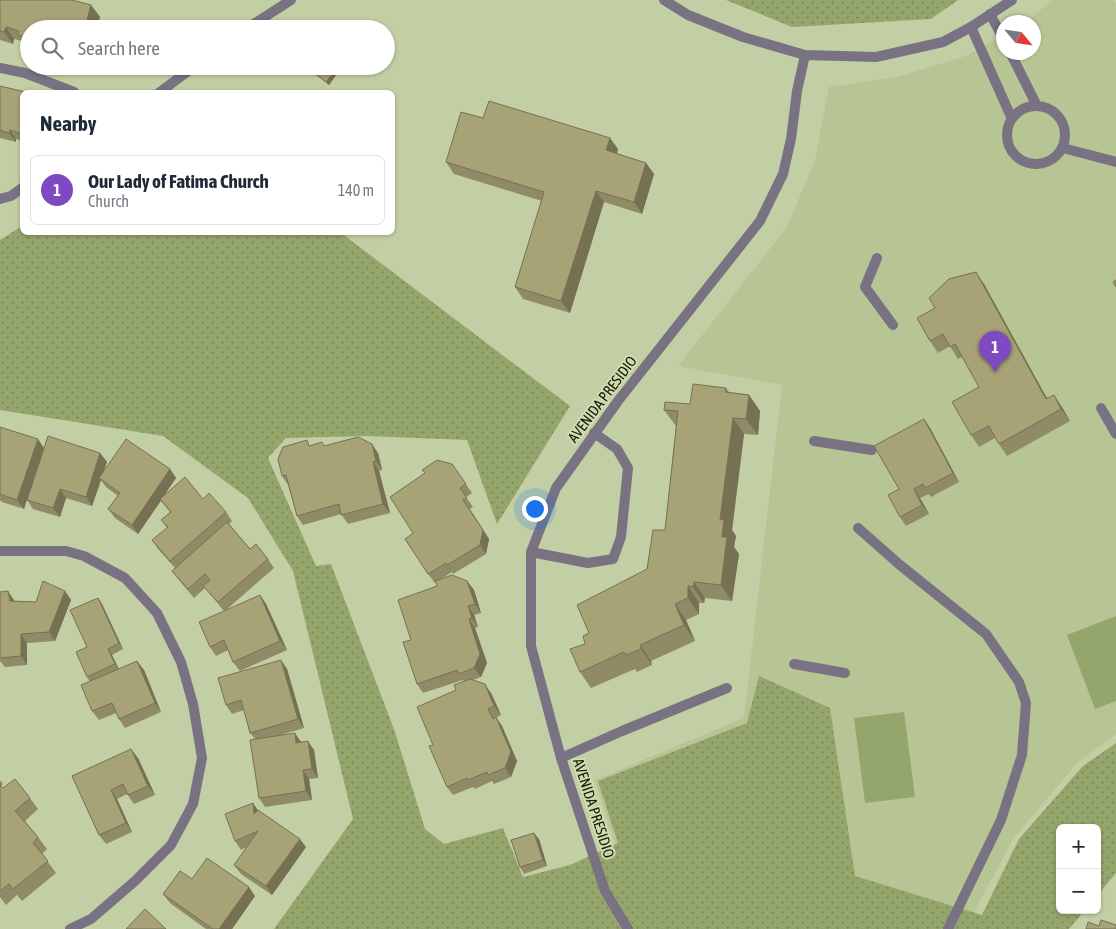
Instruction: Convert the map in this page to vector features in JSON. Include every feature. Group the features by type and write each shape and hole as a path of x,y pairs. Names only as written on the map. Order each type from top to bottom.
{"street":[{"path":"260,20 291,0"},
{"path":"664,0 688,15 734,33 805,55 876,58 943,42 971,27 1012,0"},
{"path":"990,14 996,25"},
{"path":"971,27 1012,119"},
{"name":"AVENIDA PRESIDIO","path":"628,929 605,891 561,758 531,646 531,552 556,488 594,433 760,221 783,174 805,55"},
{"path":"1014,60 1037,106"},
{"path":"0,68 20,72"},
{"path":"30,75 69,90"},
{"path":"163,90 182,75"},
{"path":"1037,106 1055,112 1062,120 1066,129 1066,139 1063,148 1057,156 1041,164 1032,164 1015,156 1007,138 1008,128 1012,119 1027,107 1037,106"},
{"path":"1063,148 1116,162"},
{"path":"0,199 11,196 20,189"},
{"path":"876,258 865,287 893,325"},
{"path":"1101,408 1116,434"},
{"path":"531,552 588,563 613,558 621,537 628,468 617,449 594,433"},
{"path":"814,441 872,450"},
{"path":"858,528 900,565 986,634 1019,682 1026,703 1022,755 1001,820 948,929"},
{"path":"0,551 66,551 84,556 125,578 156,613 181,662 193,704 202,758 193,804 171,845 135,882 92,919 70,929"},
{"path":"794,664 845,673"},
{"path":"561,758 727,688"}],"shaded area":[{"path":"726,0 958,0 931,19 792,27"},
{"path":"1052,0 1113,0 1116,4 1116,734 1076,764 1013,839 965,929 636,908 595,780 744,718 782,385 678,366 787,227 815,160 829,87 897,77 966,56 996,40 996,60 1041,60 1041,15 1035,15"},
{"path":"20,227 20,235 344,235 570,406 497,524 467,440 367,436 286,438 268,458 316,566 331,564 395,732 425,829 444,844 503,828 523,877 570,865 618,843 598,781 747,723 759,676 830,708 855,876 982,915 1019,839 1083,766 1116,743 1116,873 1101,891 1101,824 1056,824 1056,914 1082,914 1069,929 274,929 353,819 293,571 248,498 163,436 0,410 0,240"},
{"path":"1116,616 1116,701 1095,709 1067,635"},
{"path":"904,712 915,797 865,803 854,718"}],"building":[{"path":"0,0 72,0 91,5 87,20 20,20 20,36 18,35 19,31 6,27 4,32 0,31"},
{"path":"318,75 332,75 326,82"},
{"path":"0,86 20,91 20,133 10,130 9,133 0,130"},
{"path":"489,101 610,138 606,150 646,163 634,202 596,191 561,301 515,287 544,192 446,162 461,112 483,118"},
{"path":"976,272 1046,399 1054,395 1061,409 999,444 989,426 971,435 952,402 979,387 955,344 950,347 943,334 930,341 917,318 935,308 929,298 949,279"},
{"path":"693,384 726,388 725,392 749,395 746,419 733,418 720,520 724,519 722,537 727,537 721,585 694,582 693,587 688,586 688,598 675,604 684,625 640,645 641,649 626,655 624,652 580,672 570,649 585,644 583,636 589,633 577,605 647,569 653,530 665,530 678,411 664,410 665,402 690,404"},
{"path":"924,419 953,473 925,488 923,484 914,489 922,505 900,517 888,495 899,489 874,446"},
{"path":"0,427 38,439 17,500 0,494"},
{"path":"48,436 100,453 86,497 60,489 53,508 27,500"},
{"path":"358,437 372,444 376,461 373,462 383,504 341,515 339,504 297,516 286,475 282,476 278,459 283,447 307,440 309,446 322,442 324,446"},
{"path":"126,439 170,469 132,525 108,509 120,493 99,478"},
{"path":"437,460 452,464 466,484 460,488 467,498 463,500 483,530 480,545 428,574 405,539 413,533 390,497 425,473 422,470"},
{"path":"185,477 203,499 209,493 226,512 170,561 152,540 168,527 161,520 171,512 160,499"},
{"path":"227,522 250,549 256,544 268,559 218,602 203,586 210,580 205,574 188,589 172,571"},
{"path":"452,575 467,581 475,604 468,606 472,618 469,619 480,654 474,668 458,674 457,670 417,684 403,642 411,640 398,600 437,586 435,581"},
{"path":"43,581 65,591 49,632 21,634 21,656 0,658 0,592 8,591 10,601 36,602"},
{"path":"260,595 280,641 233,662 224,640 210,647 199,622"},
{"path":"98,598 119,643 108,649 115,664 87,677 76,652 87,647 70,610"},
{"path":"281,660 298,719 250,733 241,700 226,705 218,678"},
{"path":"137,661 155,703 119,719 112,703 92,711 81,685"},
{"path":"470,679 485,684 494,706 488,709 493,719 496,717 511,752 505,768 488,775 487,772 468,780 467,778 447,787 429,746 433,745 417,707 456,690 454,685"},
{"path":"295,733 296,743 308,741 312,769 303,770 306,791 259,798 250,740"},
{"path":"131,749 148,786 128,795 123,784 111,790 126,823 99,835 72,776"},
{"path":"15,779 30,798 15,811 38,837 33,843 48,861 13,889 9,884 0,891 0,785 3,788"},
{"path":"253,803 254,814 258,810 300,839 266,886 234,865 258,831 235,841 225,814"},
{"path":"534,833 543,860 520,867 511,840"},
{"path":"207,858 249,887 219,929 213,929 163,894 180,871 192,879"},
{"path":"145,909 166,929 126,929"},
{"path":"1101,920 1116,925 1116,929 1086,929 1088,922 1099,926"}],"place":[{"name":"Our Lady of Fatima Church","path":"995,372"}]}
